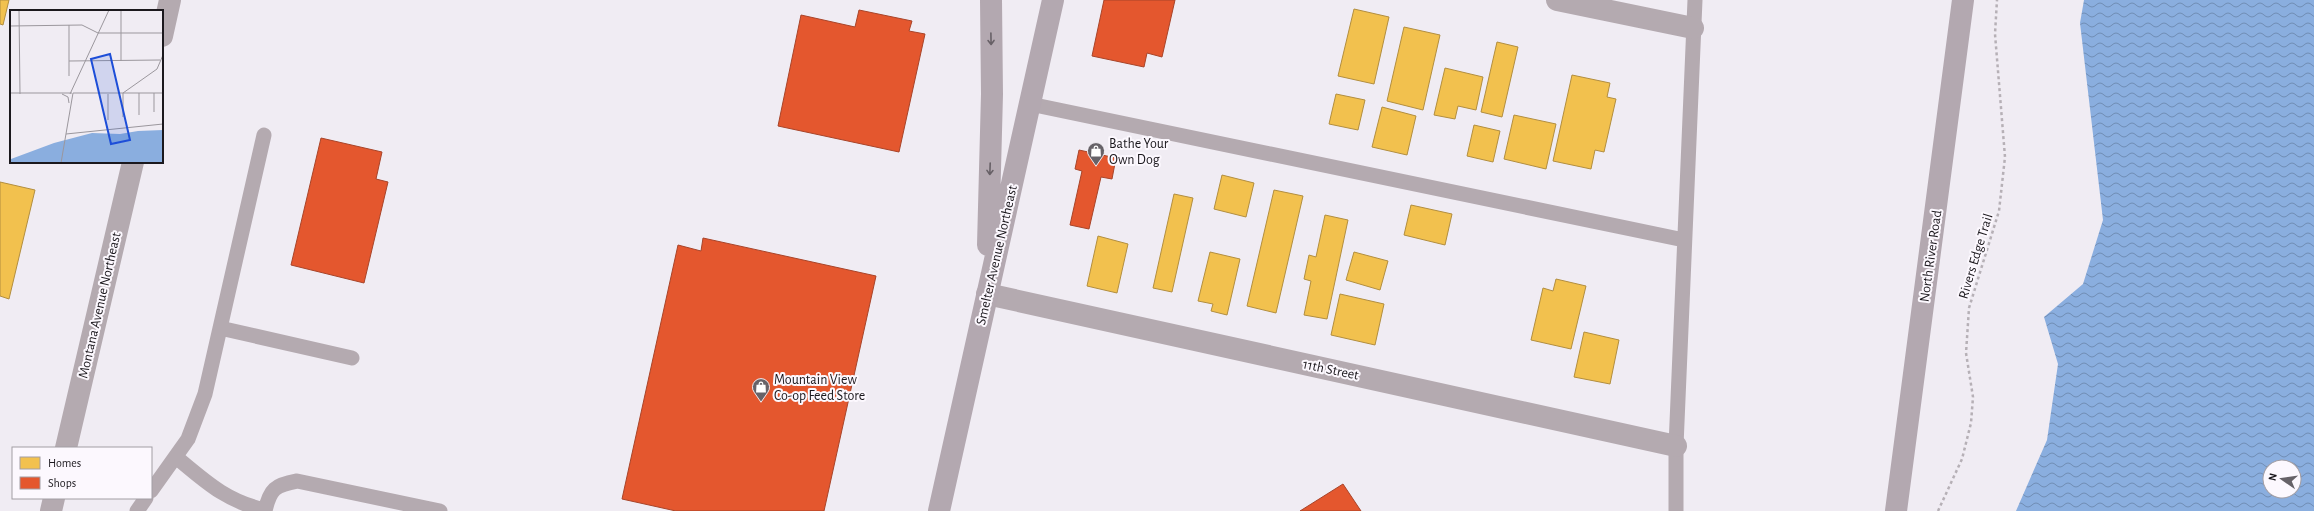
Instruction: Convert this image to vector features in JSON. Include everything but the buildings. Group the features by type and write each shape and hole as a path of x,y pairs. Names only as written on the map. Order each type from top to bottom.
{"main road":[{"path":"987,294 992,94 991,0"},
{"name":"Smelter Avenue Northeast","path":"939,511 1053,0"},
{"name":"North River Road","path":"1896,511 1963,0"}],"street":[{"path":"163,32 170,0"},
{"path":"1557,0 1693,28"},
{"name":"Montana Avenue Northeast","path":"66,447 133,163"},
{"name":"11th Street","path":"987,294 1676,446"},
{"path":"51,511 54,499"}],"lane":[{"path":"1676,511 1676,446 1695,0"},
{"path":"1030,104 1684,240"},
{"path":"152,490 188,439 205,394 264,134"},
{"path":"220,328 352,358"},
{"path":"176,457 219,492 244,505 265,510 269,494 282,484 297,481 440,511"},
{"path":"137,511 145,499"}],"path":[{"name":"Rivers Edge Trail","path":"1938,511 1962,459 1971,423 1973,397 1966,353 1969,308 2000,203 2005,157 1995,34 1997,0"}],"water":[{"path":"2084,0 2314,0 2314,511 2016,511 2047,440 2058,364 2044,317 2083,284 2103,220 2080,23"}],"place":[{"name":"Bathe Your Own Dog","path":"1096,166"},
{"name":"Mountain View Co-op Feed Store","path":"761,402"}]}
